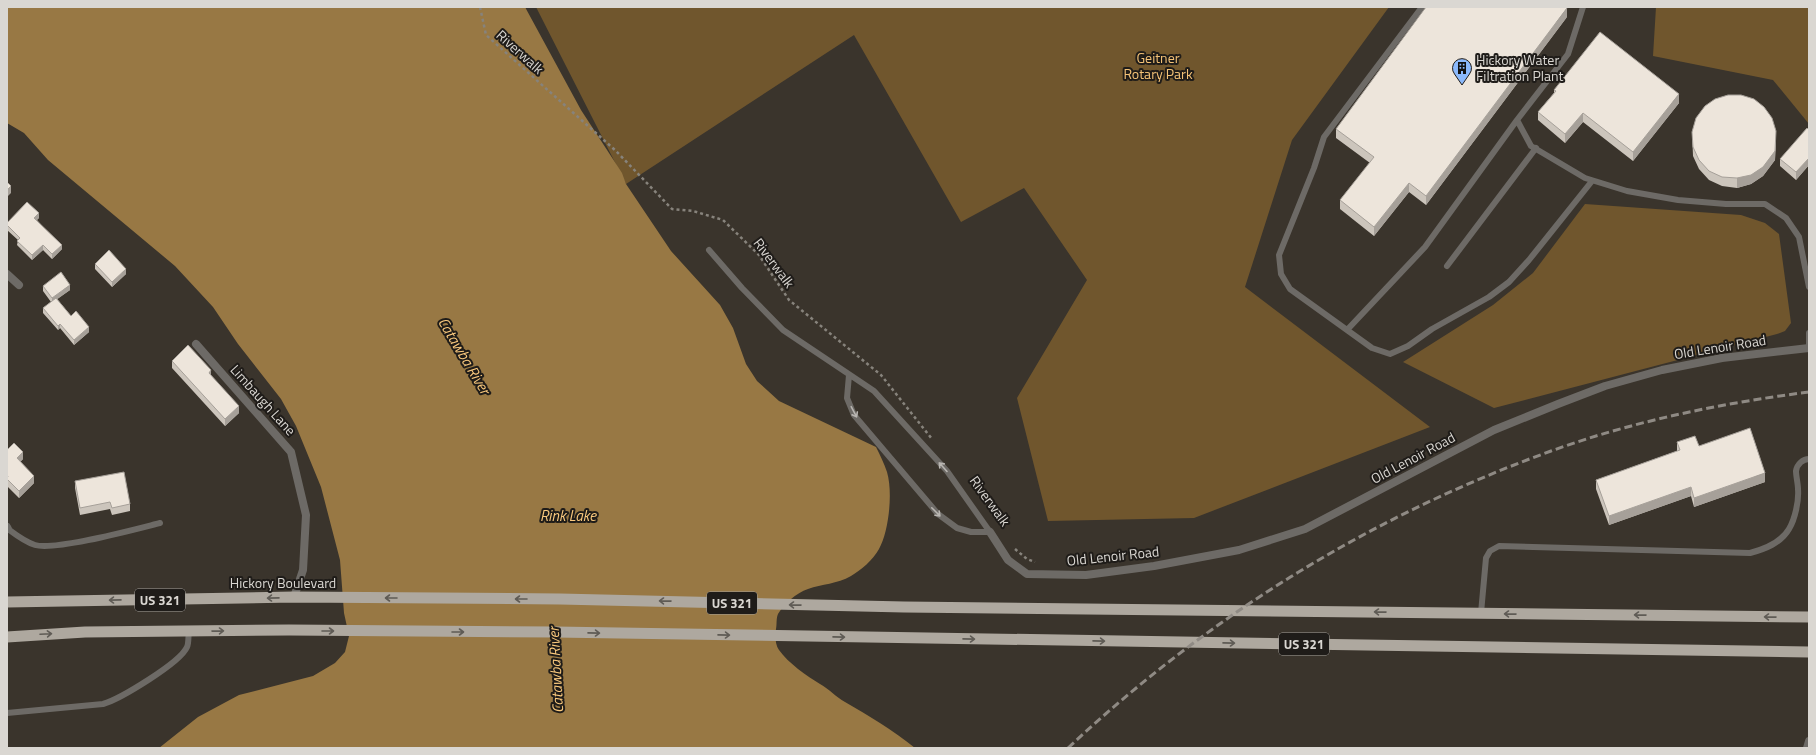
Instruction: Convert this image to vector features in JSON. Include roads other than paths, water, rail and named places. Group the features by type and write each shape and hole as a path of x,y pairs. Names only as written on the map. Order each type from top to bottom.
{"highway":[{"name":"Hickory Boulevard","path":"7,602 294,598 560,599 904,607 1481,613"},
{"name":"US 321","path":"1481,613 1809,617"},
{"name":"US 321","path":"7,636 85,632 289,630 554,632 1809,652"}],"street":[{"path":"7,274 19,285"},
{"name":"Limbaugh Lane","path":"196,344 291,452 306,515 303,570 294,598"},
{"name":"Old Lenoir Road","path":"990,532 1008,560 1027,574 1086,575 1154,566 1238,550 1305,529 1488,433 1522,418 1605,386 1662,370 1714,360 1809,348"},
{"path":"1807,748 1809,740"}],"lane":[{"path":"1422,7 1324,137 1314,168 1279,256 1281,274 1290,289 1372,348 1390,354 1408,346 1432,329 1489,297 1509,282 1529,260 1592,181"},
{"path":"1347,330 1425,247 1517,120 1568,54 1583,7"},
{"path":"1517,120 1531,146 1592,181 1627,191 1678,200 1726,204 1765,204 1786,218 1799,236 1809,287"},
{"path":"1447,266 1536,148"},
{"path":"709,250 742,288 783,330 874,391 947,471 990,532"},
{"path":"1809,333 1809,348"},
{"path":"849,375 847,398 854,415 938,514 957,528 971,532 990,532"},
{"path":"1481,613 1486,558 1490,551 1499,546 1750,553 1765,549 1780,539 1789,529 1793,520 1798,492 1796,470 1799,464 1805,459 1809,459"},
{"path":"8,528 21,538 36,546 58,546 160,523"},
{"path":"7,712 103,704 111,701 144,683 179,657 187,647 189,631"}],"water":[{"name":"Rink Lake","path":"7,7 525,7 581,110 622,173 626,184 671,251 720,305 733,328 746,364 757,381 779,401 876,447 887,472 890,490 888,522 879,549 874,557 859,571 851,576 840,581 808,589 791,599 777,616 776,640 779,650 787,660 798,669 842,700 890,729 915,748 159,748 198,717 239,695 313,676 335,663 345,652 349,636 344,613 340,560 321,487 296,426 281,399 238,344 213,307 175,266 48,160 24,133 7,123"}],"railway":[{"path":"1068,748 1122,700 1177,655 1235,613 1294,575 1355,539 1419,507 1484,477 1582,440 1678,414 1776,396 1809,392"}],"place":[{"name":"Hickory Water Filtration Plant","path":"1462,85"}],"park label":[{"name":"Geitner Rotary Park","path":"1158,66"}],"water label":[{"name":"Catawba River","path":"464,356"},
{"name":"Catawba River","path":"556,670"}]}
